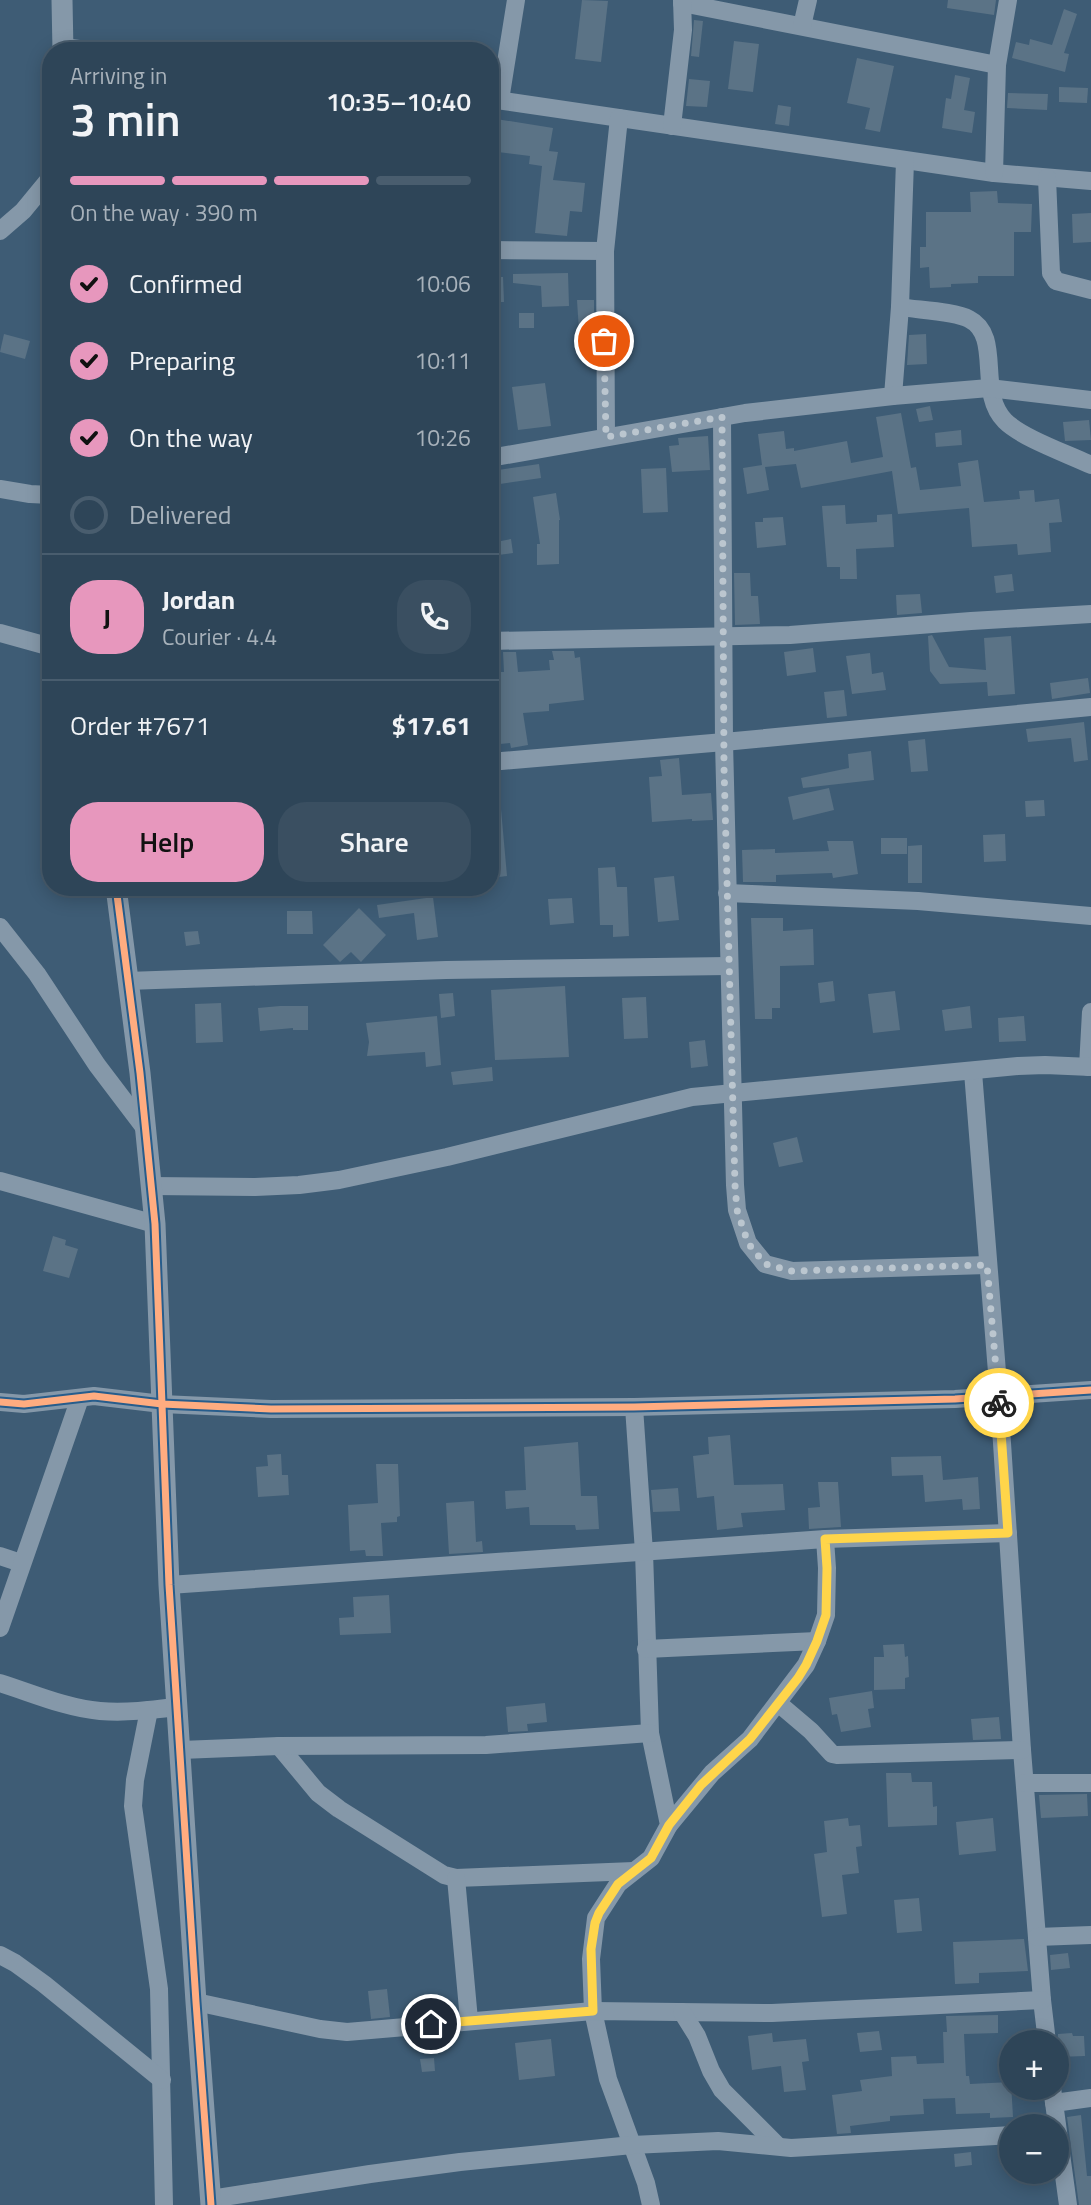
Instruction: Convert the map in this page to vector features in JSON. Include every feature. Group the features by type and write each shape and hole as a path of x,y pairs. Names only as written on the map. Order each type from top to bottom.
{"street":[{"path":"62,0 63,42"},
{"path":"499,80 516,0"},
{"path":"802,26 808,0"},
{"path":"994,173 997,65 1008,0"},
{"path":"672,127 683,30 682,1 997,65"},
{"path":"499,100 905,161 994,173 1091,181"},
{"path":"606,437 605,251 619,118"},
{"path":"893,396 900,307 905,161"},
{"path":"1047,178 1051,273 1056,281 1091,290"},
{"path":"0,231 23,211 42,188"},
{"path":"499,250 605,251"},
{"path":"900,307 969,318 981,328 987,342 989,388 996,410 1005,421 1017,431 1091,465"},
{"path":"499,456 722,417 893,396 989,388 1091,400"},
{"path":"722,417 722,636 728,966 737,1210 748,1243 765,1264 792,1271 987,1265"},
{"path":"0,489 42,495"},
{"path":"499,640 790,635 1091,614"},
{"path":"0,633 42,645"},
{"path":"499,761 1091,707"},
{"path":"727,893 918,901 1091,916"},
{"path":"117,896 140,1073 155,1224 169,1585 211,2202 359,2175 632,2145 699,2140 804,2147 999,2136"},
{"path":"0,927 37,974 97,1065 145,1127"},
{"path":"127,981 446,970 728,966"},
{"path":"151,1186 288,1185 339,1180 564,1130 692,1097 1045,1065 1090,1067 1091,1012"},
{"path":"973,1072 999,1397 1022,1750 1046,2030"},
{"path":"0,1181 155,1224"},
{"path":"0,1402 24,1404 94,1396 162,1404 271,1409 634,1407 999,1397 1091,1390"},
{"path":"0,1628 80,1398"},
{"path":"634,1407 644,1552 650,1733 669,1825"},
{"path":"169,1585 825,1539 1008,1533"},
{"path":"651,2205 608,2078 593,2011 591,1959 596,1918 618,1884 651,1858 669,1825 712,1773 747,1742 798,1678 817,1641 826,1615 825,1539"},
{"path":"0,1556 21,1563"},
{"path":"646,1649 817,1641"},
{"path":"0,1683 97,1711 127,1712 176,1707"},
{"path":"778,1703 811,1731 832,1754 837,1755 1022,1750"},
{"path":"149,1710 132,1806 159,1989 162,2080 161,2200"},
{"path":"181,1750 279,1746 486,1745 650,1733"},
{"path":"279,1746 311,1786 339,1809 444,1875 456,1878 634,1871"},
{"path":"1025,1783 1091,1783"},
{"path":"456,1878 469,2020"},
{"path":"1037,1937 1091,1934"},
{"path":"0,1955 44,1984 162,2080"},
{"path":"196,2003 335,2032 593,2011 772,2013 1042,2000"},
{"path":"682,2012 697,2036 710,2071 722,2090 778,2146"},
{"path":"1069,2096 1091,2098"},
{"path":"1066,2184 1069,2205"}],"building":[{"path":"582,0 608,1 601,62 575,59"},
{"path":"948,0 996,0 994,15 947,8"},
{"path":"1064,9 1077,14 1064,53 1069,54 1065,72 1012,58 1016,42 1029,45 1030,39 1052,45"},
{"path":"694,20 703,21 699,57 691,56"},
{"path":"734,41 759,44 753,92 728,89"},
{"path":"857,58 894,66 880,132 865,129 870,108 847,103"},
{"path":"955,75 970,78 964,110 975,112 972,133 942,128 946,98 951,99"},
{"path":"689,79 710,81 707,107 686,106"},
{"path":"1059,87 1088,88 1087,103 1059,102"},
{"path":"1008,93 1048,94 1047,110 1007,108"},
{"path":"778,105 791,107 789,126 775,124"},
{"path":"499,119 553,128 549,151 558,152 553,180 585,183 582,212 570,211 567,236 535,233 542,166 529,164 530,156 499,152"},
{"path":"997,191 998,203 1032,204 1031,232 1014,232 1014,276 978,276 978,283 930,288 929,267 920,268 920,247 926,247 926,212 971,212 970,192"},
{"path":"1091,213 1091,242 1073,243 1072,214"},
{"path":"568,273 569,306 542,307 541,286 513,283 513,274"},
{"path":"499,277 503,277 504,302 499,302"},
{"path":"577,300 594,300 594,330 579,331"},
{"path":"519,313 534,313 534,328 519,328"},
{"path":"4,334 30,341 25,359 0,352"},
{"path":"926,334 927,364 907,365 909,335"},
{"path":"545,383 551,426 518,430 512,387"},
{"path":"930,406 933,420 919,422 916,409"},
{"path":"901,413 911,468 916,467 920,490 961,486 958,463 978,460 984,502 1020,499 1019,491 1034,490 1035,502 1059,499 1062,522 1049,523 1051,552 1018,555 1017,544 972,547 969,508 898,514 892,471 801,488 796,464 765,467 769,490 747,494 743,468 762,465 758,434 784,431 786,449 794,448 794,451 847,441 851,463 883,457 876,417"},
{"path":"1089,420 1091,440 1065,441 1063,422"},
{"path":"961,430 962,445 936,447 935,433"},
{"path":"708,436 710,470 672,472 669,446 679,445 678,438"},
{"path":"539,464 541,478 500,484 499,470"},
{"path":"666,468 668,512 643,513 641,469"},
{"path":"556,493 560,520 559,564 537,565 537,544 540,544 533,497"},
{"path":"845,505 846,524 877,522 877,515 892,514 894,547 856,549 857,579 840,579 840,567 827,567 822,506"},
{"path":"783,517 786,545 757,548 755,522 763,522 763,518"},
{"path":"511,539 513,553 499,555 499,541"},
{"path":"734,573 750,573 751,596 758,596 760,624 735,625"},
{"path":"1012,574 1014,591 996,593 994,576"},
{"path":"920,594 922,613 897,615 896,595"},
{"path":"932,635 949,667 986,670 984,638 1011,636 1015,694 988,696 987,682 940,684 930,671 928,636"},
{"path":"813,648 816,672 787,676 784,652"},
{"path":"552,651 574,651 575,658 580,657 584,700 549,704 549,711 523,713 528,745 511,748 510,743 499,744 499,672 504,672 503,652 516,652 518,672 550,670 549,660 554,660"},
{"path":"870,653 872,674 883,672 886,690 852,694 846,656"},
{"path":"1088,678 1090,693 1052,699 1050,683"},
{"path":"844,690 847,716 827,718 824,692"},
{"path":"1084,722 1088,760 1074,762 1071,738 1028,742 1026,729"},
{"path":"925,739 928,771 911,772 908,741"},
{"path":"871,751 874,780 803,788 801,778 849,768 848,754"},
{"path":"679,758 682,795 711,793 713,820 652,822 649,777 662,776 660,760"},
{"path":"829,788 834,810 793,820 788,797"},
{"path":"499,798 507,876 499,877"},
{"path":"1044,800 1045,816 1026,817 1025,801"},
{"path":"1005,834 1006,861 984,862 983,835"},
{"path":"881,838 907,838 907,854 881,854"},
{"path":"827,841 853,841 858,874 833,878 832,873 776,875 776,882 743,882 742,850 775,849 775,853 829,851"},
{"path":"922,845 922,883 908,883 908,846"},
{"path":"615,867 617,887 627,887 629,936 613,937 613,925 600,925 598,868"},
{"path":"674,876 679,920 658,922 654,878"},
{"path":"433,897 438,937 417,940 414,913 379,918 377,905"},
{"path":"572,898 574,923 550,925 548,899"},
{"path":"359,908 386,935 361,962 351,952 340,962 323,945"},
{"path":"287,911 312,911 313,934 287,934"},
{"path":"751,918 783,918 783,931 813,929 814,965 780,966 780,1008 772,1008 772,1019 755,1019"},
{"path":"198,931 200,944 186,946 184,932"},
{"path":"833,981 835,1001 820,1003 818,983"},
{"path":"565,986 569,1057 495,1060 491,990"},
{"path":"895,991 900,1030 873,1033 868,994"},
{"path":"453,993 455,1016 441,1018 439,994"},
{"path":"646,997 648,1038 624,1039 622,998"},
{"path":"221,1003 223,1042 196,1043 195,1004"},
{"path":"308,1006 308,1030 293,1028 260,1031 258,1008"},
{"path":"970,1006 972,1028 945,1031 942,1010"},
{"path":"437,1016 441,1065 426,1067 425,1052 367,1056 369,1042 366,1023"},
{"path":"1024,1016 1026,1041 999,1042 998,1018"},
{"path":"705,1040 708,1066 691,1068 689,1042"},
{"path":"492,1067 493,1081 453,1085 451,1072"},
{"path":"797,1137 803,1162 779,1167 773,1143"},
{"path":"53,1236 66,1240 65,1245 78,1249 69,1278 43,1271"},
{"path":"730,1435 734,1485 783,1484 785,1510 741,1513 743,1527 717,1530 714,1496 697,1498 693,1456 709,1454 708,1437"},
{"path":"578,1442 581,1496 597,1496 599,1529 576,1530 575,1525 530,1525 529,1507 506,1509 505,1491 526,1490 524,1447"},
{"path":"281,1454 282,1475 288,1475 289,1495 258,1497 256,1467 268,1466 267,1455"},
{"path":"941,1456 943,1480 978,1477 980,1509 963,1510 962,1499 925,1502 923,1475 892,1476 891,1457"},
{"path":"376,1464 398,1464 400,1516 397,1517 397,1522 381,1523 383,1556 366,1556 365,1550 350,1551 348,1505 378,1503"},
{"path":"818,1482 838,1482 841,1527 809,1529 808,1508 820,1507"},
{"path":"678,1488 680,1511 653,1512 651,1490"},
{"path":"474,1501 476,1542 482,1541 483,1552 449,1554 446,1503"},
{"path":"389,1595 391,1633 340,1635 339,1618 354,1617 353,1597"},
{"path":"904,1644 905,1657 908,1656 909,1677 905,1678 905,1689 874,1690 874,1657 884,1657 883,1645"},
{"path":"872,1691 874,1708 868,1709 871,1727 841,1732 837,1714 832,1715 829,1698"},
{"path":"545,1703 547,1722 527,1724 528,1731 508,1732 506,1707"},
{"path":"999,1717 1001,1739 973,1740 971,1719"},
{"path":"886,1773 911,1773 912,1782 932,1782 933,1807 937,1806 937,1825 888,1827"},
{"path":"1087,1794 1088,1816 1041,1818 1039,1795"},
{"path":"848,1818 849,1826 860,1825 862,1846 856,1847 859,1873 842,1875 847,1914 822,1917 814,1854 827,1852 824,1821"},
{"path":"993,1818 996,1851 959,1855 956,1822"},
{"path":"919,1898 922,1931 897,1933 894,1900"},
{"path":"1024,1939 1028,1971 979,1973 979,1983 955,1984 953,1942"},
{"path":"1068,1953 1070,1968 1051,1970 1050,1955"},
{"path":"387,1989 390,2017 371,2019 368,1991"},
{"path":"998,2015 998,2033 964,2034 966,2076 969,2076 970,2084 999,2083 999,2100 1012,2100 1013,2114 999,2114 999,2118 990,2118 990,2113 956,2114 955,2098 923,2099 924,2114 890,2116 890,2121 850,2126 851,2133 837,2134 832,2095 862,2091 860,2080 892,2076 891,2057 916,2056 917,2064 944,2063 943,2032 947,2032 946,2016"},
{"path":"879,2031 882,2050 860,2052 857,2033"},
{"path":"772,2033 773,2042 806,2039 809,2061 802,2062 806,2090 784,2092 781,2066 752,2070 748,2036"},
{"path":"1069,2033 1084,2036 1085,2056 1069,2057"},
{"path":"551,2039 555,2076 519,2080 515,2043"},
{"path":"434,2058 435,2071 422,2072 420,2059"},
{"path":"1081,2115 1087,2176 1091,2176 1091,2205 1079,2205 1069,2117"},
{"path":"971,2152 972,2165 955,2167 954,2154"}],"cycle path":[{"path":"117,896 140,1073 155,1224 169,1585 211,2205"},
{"path":"0,1402 24,1404 94,1396 162,1404 271,1409 634,1407 955,1399 1091,1390"}],"way so far":[{"path":"604,341 606,437 722,417 722,636 731,1067 737,1210 748,1243 765,1264 792,1271 987,1265 999,1403"}],"route":[{"path":"431,2024 593,2011 591,1949 599,1913 618,1884 651,1858 669,1825 701,1785 750,1739 806,1665 826,1615 825,1539 1008,1533 999,1403"}]}
